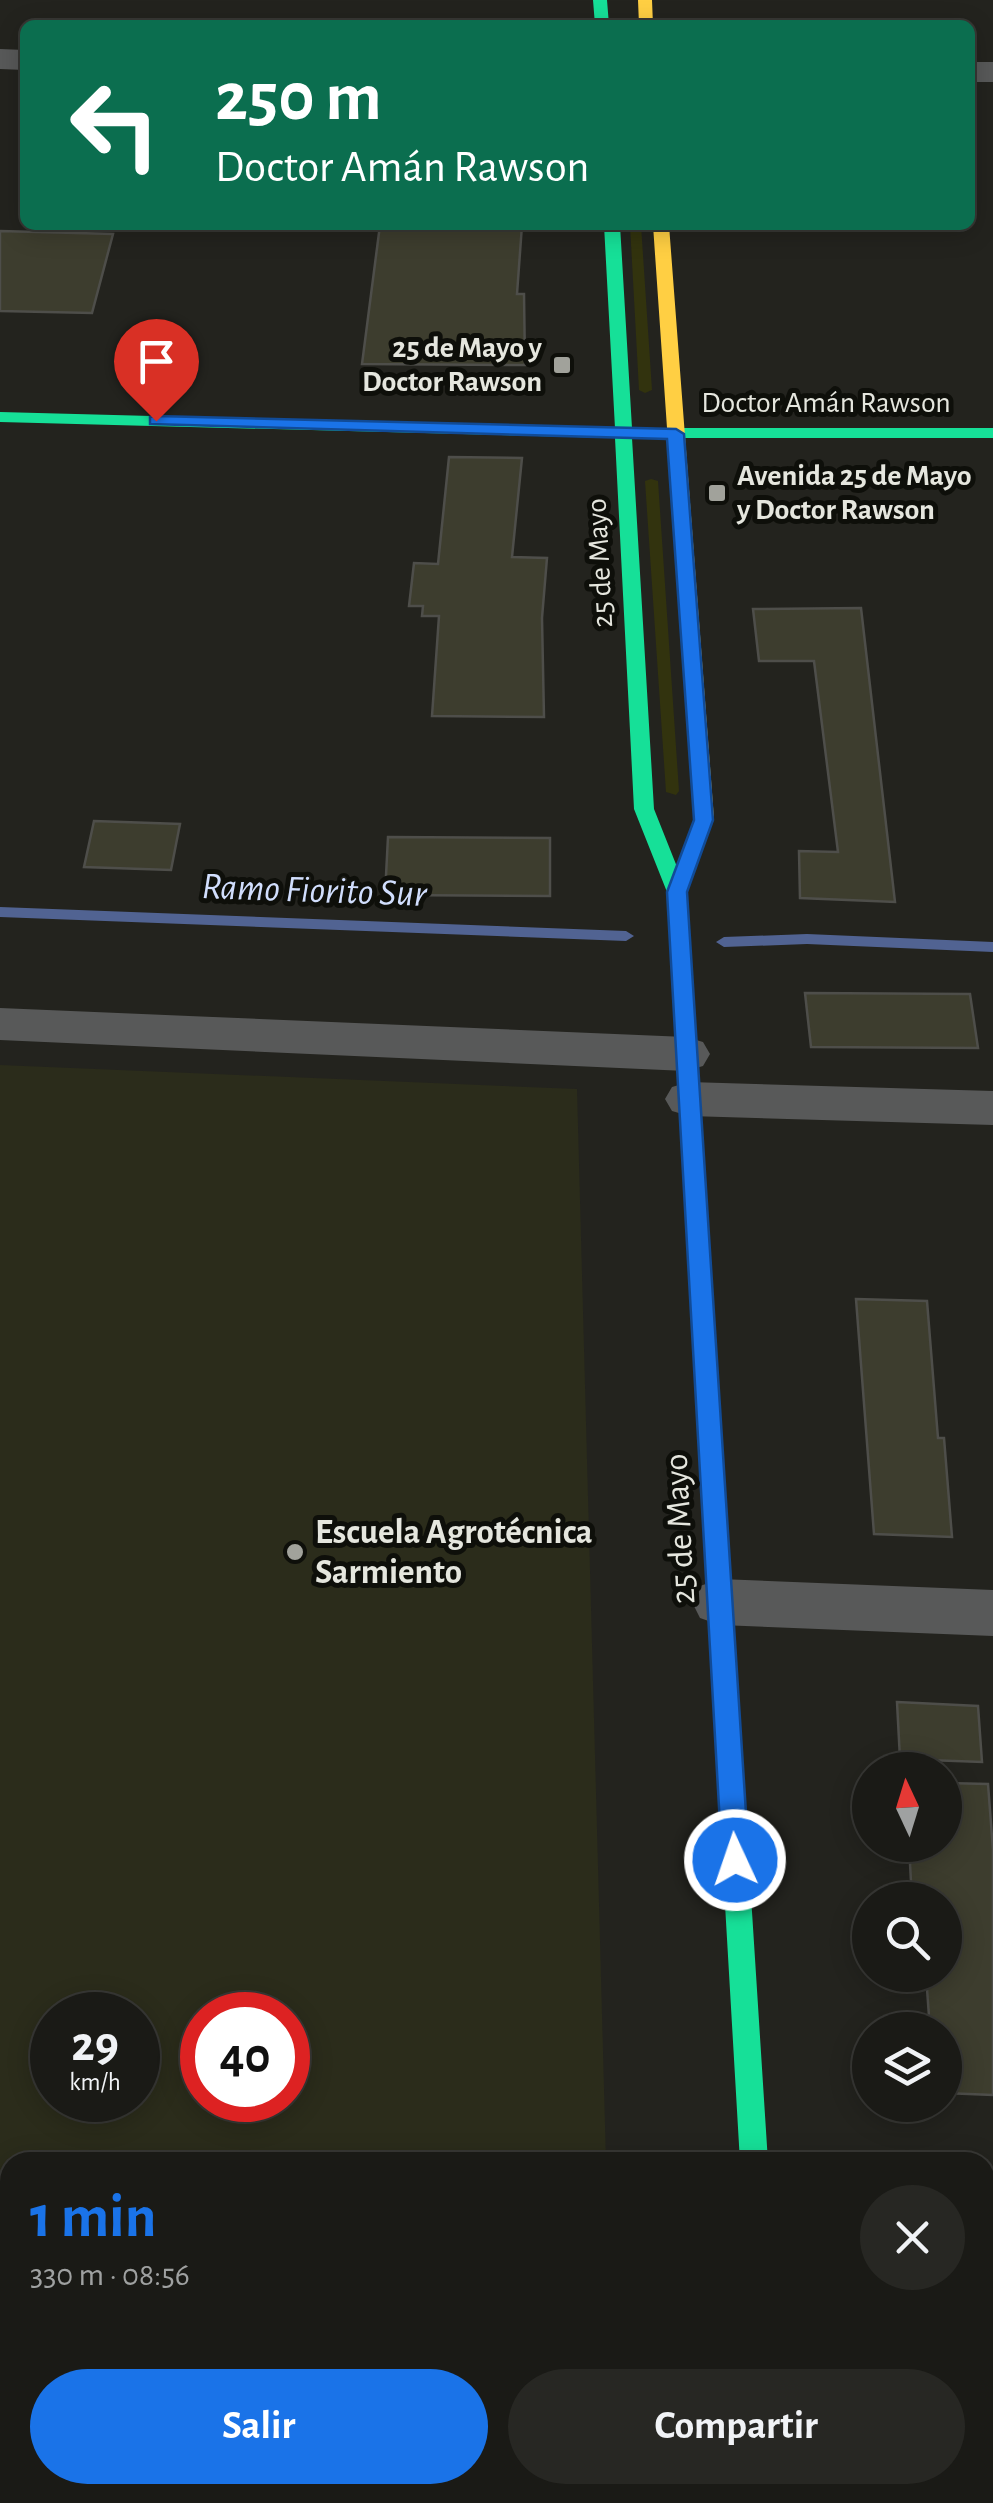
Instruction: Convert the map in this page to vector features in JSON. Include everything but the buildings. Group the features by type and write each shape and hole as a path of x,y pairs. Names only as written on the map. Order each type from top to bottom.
{"street":[{"name":"25 de Mayo","path":"612,230 644,809 677,892 753,2152"},
{"name":"25 de Mayo","path":"661,230 704,820 677,892"},
{"name":"Doctor Amán Rawson","path":"0,417 676,434 993,432"},
{"path":"0,1024 688,1076 993,1108"},
{"path":"720,1602 993,1613"}],"shaded area":[{"path":"630,230 641,230 652,390 639,390"},
{"path":"645,481 658,481 679,791 676,795 666,792"},
{"name":"Escuela Agrotécnica Sarmiento","path":"0,1065 577,1089 606,2152 0,2152"}],"waterway":[{"name":"Ramo Fiorito Sur","path":"0,912 626,936"},
{"name":"Ramo Fiorito Sur","path":"724,942 807,939 993,947"}],"traffic: fast":[{"path":"600,0 602,20"},
{"path":"612,230 644,809 677,892 691,1124"},
{"path":"0,417 623,433 993,433"},
{"path":"711,1458 753,2152"}],"traffic: slow":[{"path":"645,0 646,20"},
{"path":"661,230 704,819 677,892"}],"traffic: jam":[{"path":"691,1124 711,1458"}],"place":[{"name":"25 de Mayo y Doctor Rawson","path":"562,365"},
{"name":"Avenida 25 de Mayo y Doctor Rawson","path":"717,493"},
{"name":"Escuela Agrotécnica Sarmiento","path":"295,1552"}],"route":[{"path":"156,421 676,434 704,820 677,892 735,1860"}]}
